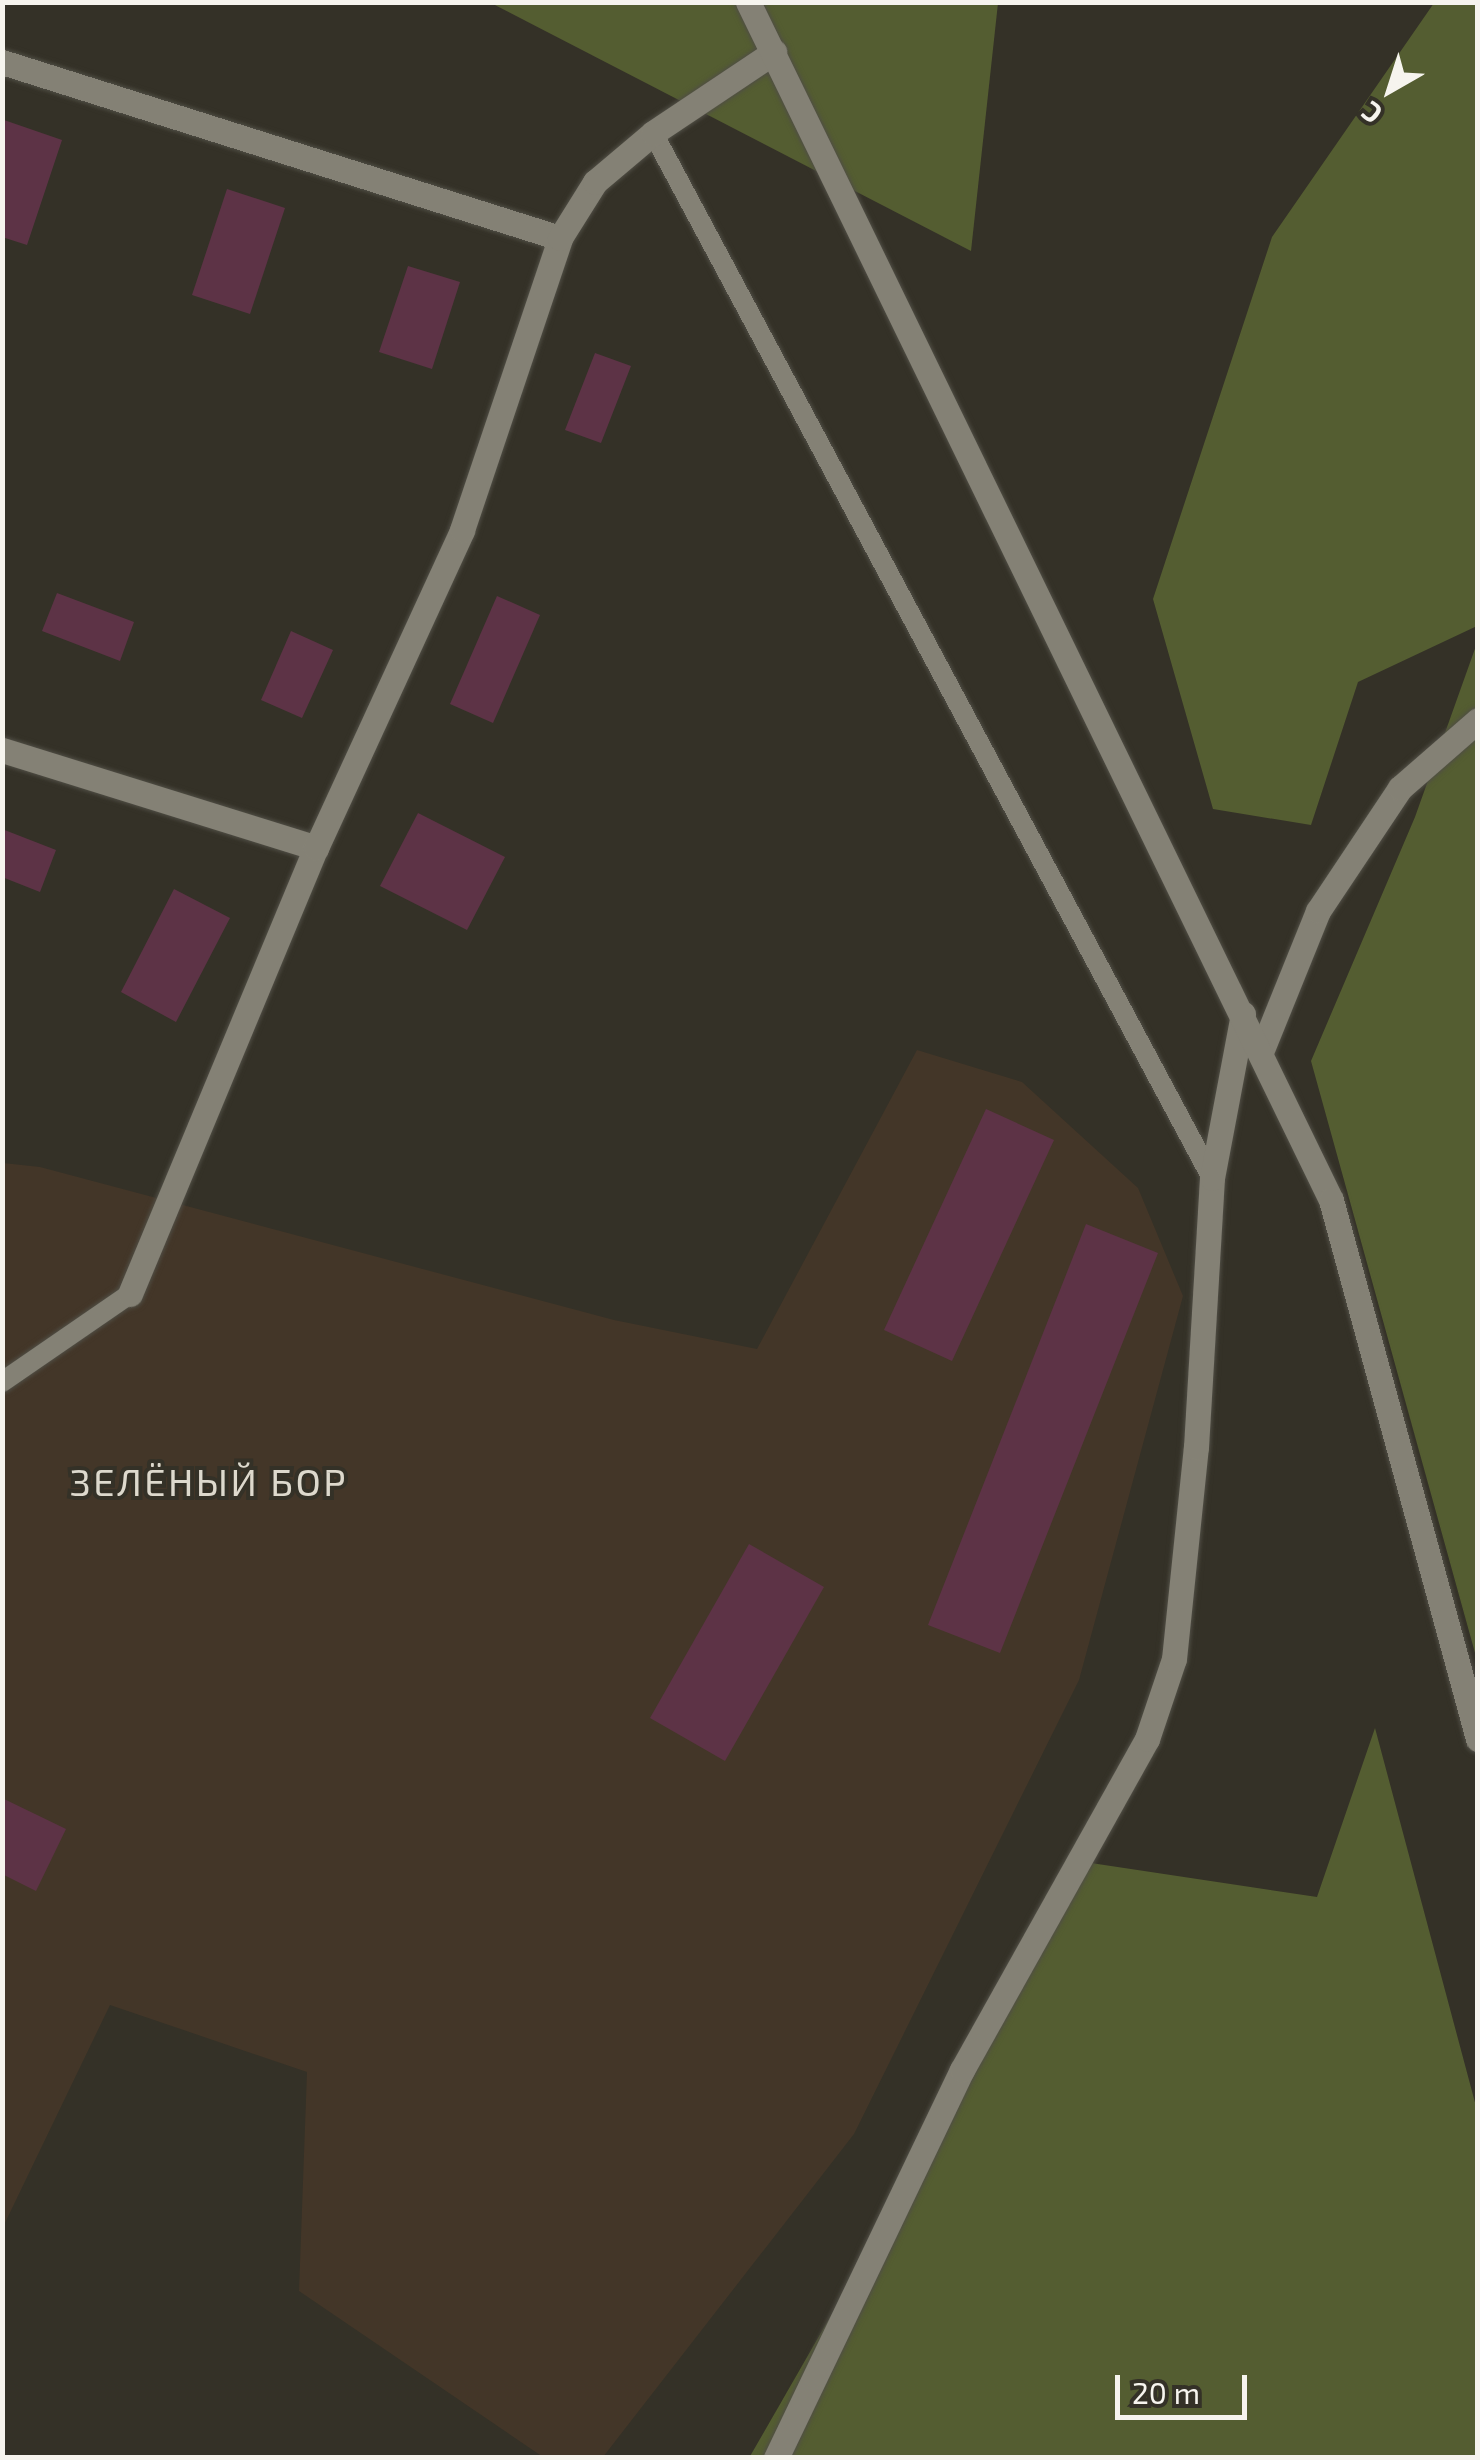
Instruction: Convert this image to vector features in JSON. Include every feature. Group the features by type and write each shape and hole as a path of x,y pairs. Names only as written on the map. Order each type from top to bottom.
{"street":[{"path":"748,2 1243,1014 1330,1200 1478,1738"},
{"path":"130,1294 316,848 462,530 560,238 595,182 653,133 774,52"},
{"path":"2,62 560,238"},
{"path":"1261,1052 1318,910 1400,788 1478,720"},
{"path":"2,750 316,848"},
{"path":"776,2458 962,2070 1147,1739 1174,1659 1196,1447 1212,1178 1243,1014"}],"lane":[{"path":"653,133 1212,1178"},
{"path":"2,1382 130,1294"}],"shaded area":[{"path":"917,1050 1022,1082 1138,1188 1183,1296 1079,1680 854,2134 603,2457 543,2457 299,2291 307,2072 110,2005 3,2227 3,1163 40,1167 614,1320 757,1349"}],"green space":[{"path":"491,3 998,3 971,251"},
{"path":"1434,3 1477,3 1477,626 1358,682 1311,825 1213,809 1153,599 1272,237"},
{"path":"1477,643 1477,1660 1311,1061 1415,817"},
{"path":"1375,1728 1477,2110 1477,2457 749,2458 1091,1863 1317,1897"}],"building":[{"path":"4,120 62,140 27,245 2,237"},
{"path":"227,189 285,208 250,314 192,295"},
{"path":"408,266 460,282 432,369 379,352"},
{"path":"595,353 631,366 601,443 565,430"},
{"path":"57,593 134,622 120,661 42,631"},
{"path":"497,596 540,615 493,723 450,704"},
{"path":"291,631 333,650 302,718 261,700"},
{"path":"418,813 505,857 467,930 380,886"},
{"path":"2,829 56,850 40,892 2,877"},
{"path":"174,889 230,918 176,1022 121,992"},
{"path":"986,1109 1054,1140 952,1361 884,1330"},
{"path":"1086,1224 1158,1253 1000,1653 928,1625"},
{"path":"749,1544 824,1587 725,1761 650,1718"},
{"path":"2,1798 66,1829 36,1891 2,1874"}],"district":[{"name":"ЗЕЛЁНЫЙ БОР","path":"209,1482"}]}
